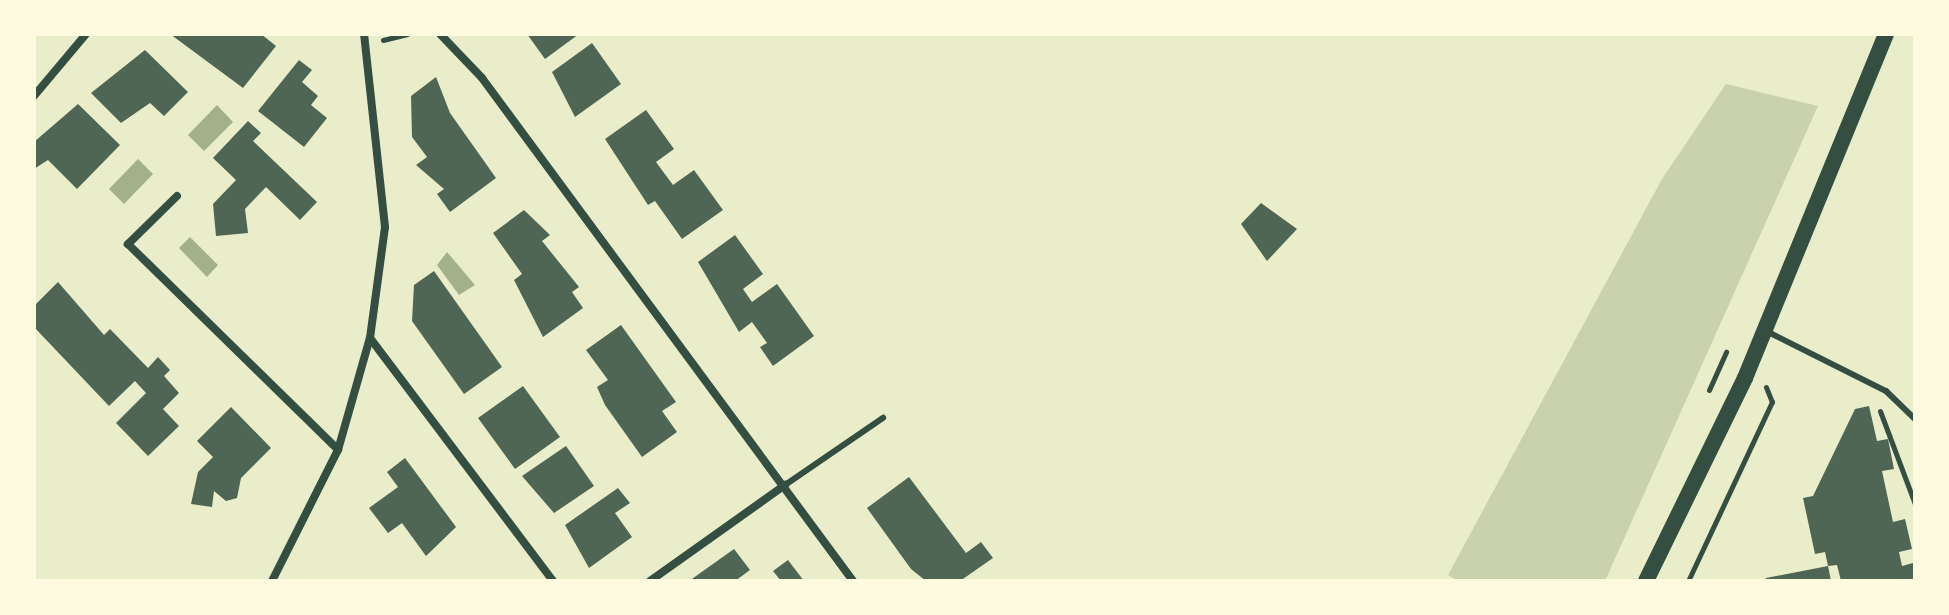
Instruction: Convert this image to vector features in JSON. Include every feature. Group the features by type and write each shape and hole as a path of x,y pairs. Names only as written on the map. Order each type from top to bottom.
{"main road":[{"path":"1646,581 1745,378 1886,34"}],"street":[{"path":"34,96 86,34"},
{"path":"272,581 338,450 370,338 385,227 364,34"},
{"path":"440,34 452,40 785,485 853,581"},
{"path":"177,196 128,244 338,450"},
{"path":"370,338 553,581"},
{"path":"650,581 785,485"}],"lane":[{"path":"1764,330 1886,391 1915,419"},
{"path":"785,485 883,418"}],"path":[{"path":"1688,581 1772,402 1767,387 1745,378"},
{"path":"1886,391 1878,418 1894,438 1915,504"}],"shaded area":[{"path":"1726,84 1818,106 1605,581 1458,581 1448,575 1662,179"},
{"path":"217,105 233,122 204,151 188,135"},
{"path":"138,159 153,174 124,204 109,189"},
{"path":"190,237 218,265 207,277 179,248"},
{"path":"447,252 475,285 459,295 437,265"}],"building":[{"path":"170,34 261,34 276,46 243,88"},
{"path":"527,34 579,34 545,59"},
{"path":"592,43 621,84 575,117 552,72"},
{"path":"145,50 188,92 164,116 150,103 121,123 91,93"},
{"path":"299,60 312,70 302,82 318,96 311,105 327,118 304,147 258,111"},
{"path":"436,77 450,113 496,178 450,212 437,194 444,189 416,165 427,157 412,137 411,96"},
{"path":"78,104 120,145 77,189 48,160 34,169 34,142"},
{"path":"646,110 674,149 656,162 673,185 694,170 723,210 682,239 655,201 648,205 605,139"},
{"path":"248,121 261,133 253,141 317,202 300,220 266,187 245,209 248,233 216,236 213,204 236,180 213,158"},
{"path":"1261,203 1297,229 1267,261 1241,224"},
{"path":"524,210 550,235 542,241 579,287 572,292 583,308 543,337 514,280 522,274 493,233"},
{"path":"735,235 763,274 743,289 752,302 777,284 814,336 773,366 760,347 767,343 752,322 739,332 698,262"},
{"path":"434,271 502,367 464,394 412,321 414,285"},
{"path":"58,282 104,335 110,329 148,368 158,357 170,370 164,376 179,393 163,409 179,426 148,456 116,423 146,393 135,381 109,406 34,327 34,306"},
{"path":"621,325 676,402 662,411 677,432 642,457 605,405 597,387 608,380 586,350"},
{"path":"523,386 560,437 515,469 478,418"},
{"path":"1869,406 1877,441 1888,439 1894,469 1882,471 1893,522 1905,519 1912,549 1899,552 1902,566 1913,563 1915,581 1841,581 1837,565 1828,566 1825,552 1815,554 1803,498 1813,496 1855,409"},
{"path":"231,407 271,448 241,478 237,498 226,501 214,491 212,507 191,504 198,472 213,457 197,441"},
{"path":"566,446 594,486 554,513 522,476"},
{"path":"405,458 456,527 426,556 402,523 388,533 369,508 398,487 387,472"},
{"path":"909,477 966,553 981,542 993,558 960,581 926,581 911,569 867,508"},
{"path":"618,488 630,503 615,513 632,537 589,568 565,525"},
{"path":"734,549 750,570 735,581 689,581"},
{"path":"788,560 804,581 781,581 773,571"},
{"path":"1828,566 1831,581 1766,581 1766,578"}]}
